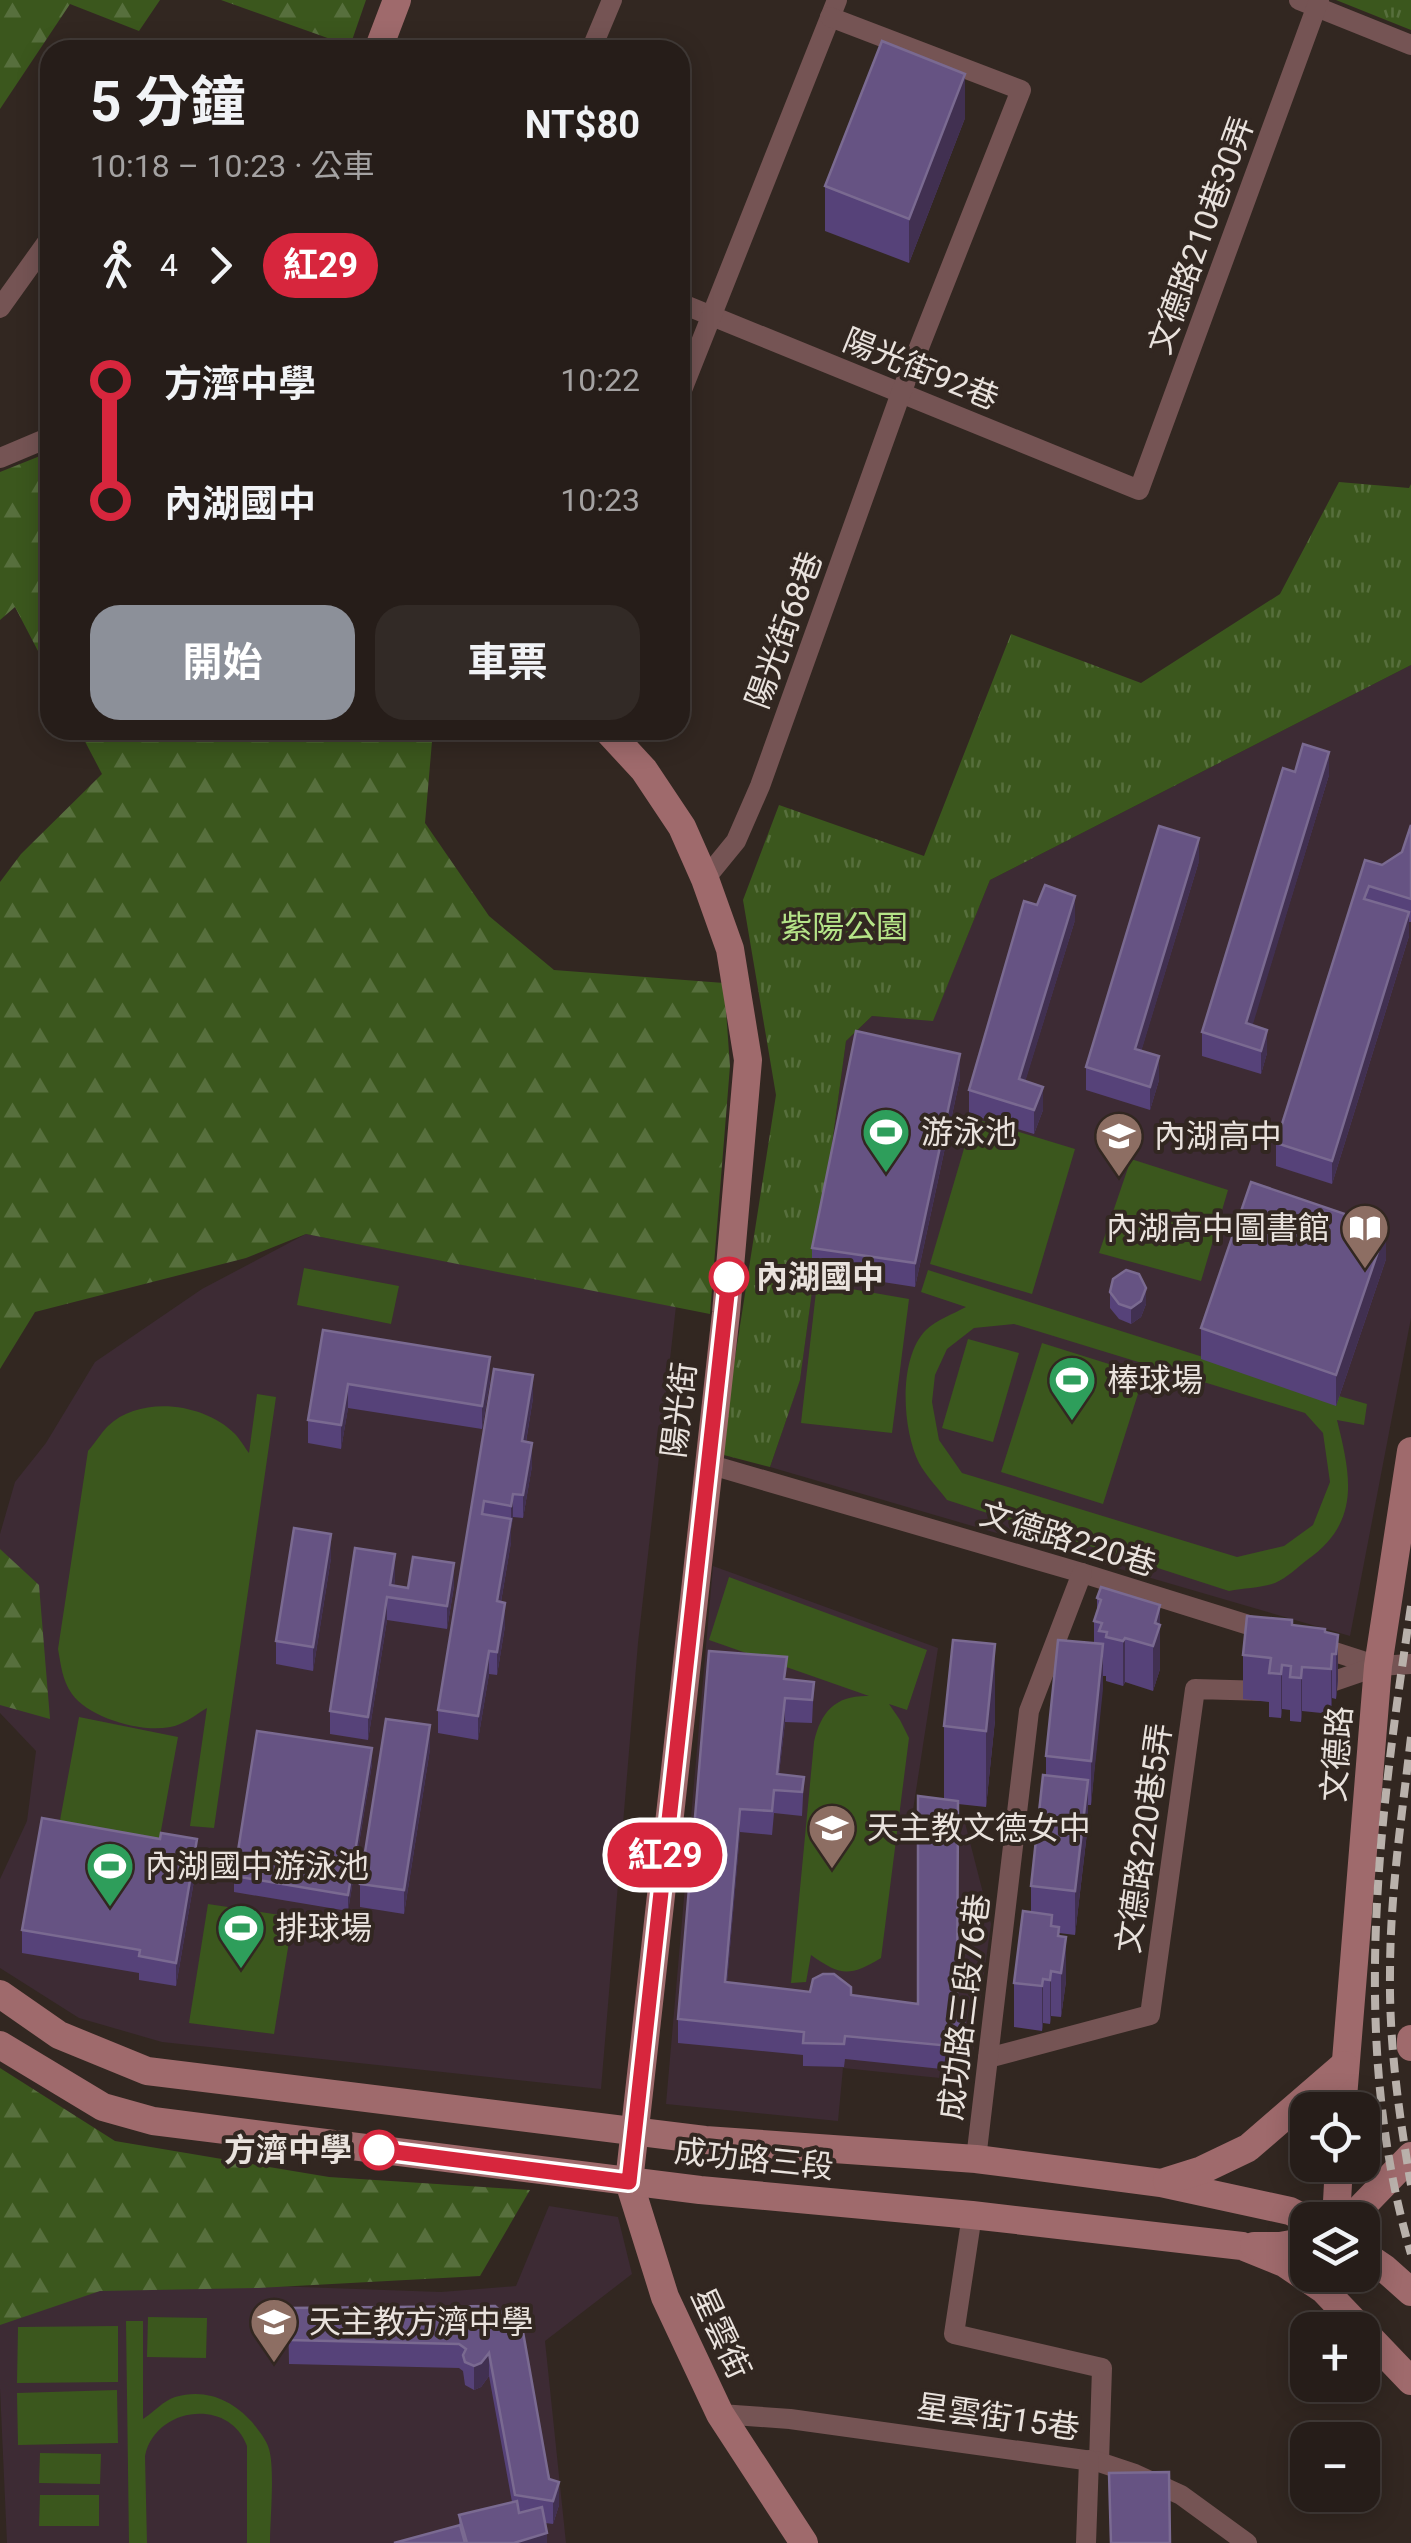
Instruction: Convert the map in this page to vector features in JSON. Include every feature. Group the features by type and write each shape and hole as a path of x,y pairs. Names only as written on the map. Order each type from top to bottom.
{"main road":[{"path":"382,40 397,0"},
{"name":"陽光街","path":"616,740 644,770 682,826 706,879 730,949 748,1060 726,1313 634,2132"},
{"name":"文德路","path":"1343,2092 1378,1666 1411,1451"},
{"name":"成功路三段","path":"0,1994 59,2035 146,2072 705,2140 976,2160 1161,2183 1290,2211"},
{"path":"1411,2040 1411,2048"},
{"name":"成功路三段","path":"0,2044 103,2107 153,2121 629,2182 1242,2246 1290,2266"},
{"path":"1161,2183 1202,2170 1248,2148 1344,2065"},
{"name":"星雲街","path":"634,2132 629,2182 665,2297 720,2414 804,2543"},
{"path":"1366,2202 1411,2156"},
{"path":"1242,2246 1290,2244"},
{"path":"1380,2265 1411,2292"},
{"name":"成功路三段","path":"1334,2292 1411,2380"}],"street":[{"path":"595,40 612,0"},
{"path":"1312,2 1411,46"},
{"name":"文德路210巷30弄","path":"1139,490 1312,2"},
{"path":"690,371 833,9"},
{"name":"陽光街68巷","path":"706,879 736,841 760,786 901,393 1021,90 833,9"},
{"path":"0,308 40,252"},
{"name":"陽光街92巷","path":"690,307 1139,490"},
{"path":"0,458 40,441"},
{"name":"文德路220巷","path":"708,1464 1082,1573 1378,1666 1411,1664"},
{"name":"成功路三段76巷","path":"976,2160 1029,1711 1082,1573"},
{"name":"文德路220巷5弄","path":"988,2058 1150,2015 1195,1690 1305,1692 1378,1666"},
{"path":"972,2215 954,2334 1102,2368 1086,2543"},
{"name":"星雲街15巷","path":"720,2414 790,2419 1094,2461 1136,2474 1182,2495 1247,2543"}],"shaded area":[{"name":"內湖高中","path":"1411,665 1411,1318 1350,1636 770,1467 800,1379 846,1041 872,1016 933,1020 990,880"},
{"name":"內湖國中","path":"306,1234 676,1306 638,1643 601,2089 162,2042 79,2018 0,1968 0,1879 27,1821 36,1751 0,1713 0,1534 15,1482 46,1443 95,1362 202,1289"},
{"name":"天主教文德女中","path":"713,1566 938,1648 913,1810 963,1815 991,1924 969,2081 843,2068 838,2121 666,2104"},
{"name":"天主教方濟中學","path":"549,2206 618,2217 632,2274 545,2341 566,2543 7,2543 0,2293 76,2279 441,2292 516,2286"}],"green space":[{"path":"0,0 160,0 139,31 70,4 46,40 40,40 40,49 0,109"},
{"path":"221,0 366,0 352,40 333,40"},
{"path":"1336,0 1411,0 1411,30"},
{"path":"40,456 40,655 15,607 0,620 0,472"},
{"name":"紫陽公園","path":"1339,482 1409,488 1411,484 1411,665 990,880 933,1021 872,1016 846,1041 800,1380 770,1467 720,1454 776,1095 743,900 779,805 924,856 1011,634 1141,683 1280,594"},
{"path":"84,740 432,740 425,823 489,916 554,970 724,983 730,1066 710,1314 306,1234 246,1258 35,1312 0,1369 0,882 21,854 102,774"},
{"path":"973,1118 1075,1149 1032,1294 930,1264"},
{"path":"1131,1159 1228,1190 1201,1281 1099,1253"},
{"path":"304,1268 399,1286 391,1324 297,1305"},
{"path":"928,1270 1367,1404 1364,1425 1337,1420 1346,1461 1348,1497 1336,1530 1324,1545 1279,1581 1229,1591 947,1500 922,1468 913,1449 906,1413 907,1375 917,1342 926,1330 966,1307 921,1292","holes":["1014,1324 1305,1413 1323,1433 1330,1482 1313,1525 1284,1546 1237,1557 962,1473 939,1440 932,1402 935,1375 947,1349 974,1328"]},
{"path":"817,1283 909,1299 892,1433 801,1423"},
{"path":"968,1339 1019,1353 993,1442 942,1428"},
{"name":"棒球場","path":"1042,1343 1144,1375 1103,1504 1001,1472"},
{"path":"257,1394 276,1397 214,1828 190,1826 207,1708 168,1727 138,1727 106,1718 80,1703 62,1672 58,1649 88,1451 108,1426 122,1416 137,1410 172,1407 207,1415 222,1423 249,1453"},
{"path":"0,1549 39,1585 50,1719 0,1705"},
{"path":"729,1577 927,1650 907,1710 889,1704 909,1738 881,1958 853,1971 830,1967 811,1955 806,1982 791,1983 814,1742 832,1707 847,1698 869,1696 709,1640"},
{"path":"79,1717 178,1737 156,1858 56,1842"},
{"name":"排球場","path":"208,1904 293,1917 274,2034 189,2023"},
{"path":"0,2068 115,2141 329,2177 530,2190 480,2276 258,2288 100,2291 0,2325"},
{"path":"148,2317 207,2318 206,2358 147,2357"},
{"path":"126,2321 143,2321 143,2419 175,2397 208,2395 236,2408 264,2438 272,2469 270,2543 247,2543 247,2446 238,2430 225,2420 193,2414 177,2418 152,2439 145,2456 147,2543 129,2543"},
{"path":"118,2326 118,2382 17,2383 18,2327"},
{"path":"117,2390 118,2443 18,2445 17,2393"},
{"path":"40,2453 101,2454 100,2484 39,2483"},
{"path":"40,2495 99,2495 99,2526 39,2526"}],"building":[{"path":"882,41 965,74 909,219 825,186"},
{"path":"1303,744 1329,752 1246,1023 1267,1030 1261,1051 1202,1032 1283,768 1295,772"},
{"path":"1411,825 1411,899 1369,886 1364,899 1409,912 1332,1161 1276,1143 1365,860 1382,865 1402,852"},
{"path":"1159,826 1199,838 1135,1049 1159,1056 1150,1087 1086,1067"},
{"path":"1045,885 1075,896 1019,1079 1043,1087 1034,1110 969,1090 1024,901 1037,905"},
{"name":"游泳池","path":"856,1031 960,1054 915,1263 812,1248"},
{"path":"1251,1182 1386,1228 1336,1375 1201,1328"},
{"path":"1126,1270 1139,1274 1146,1288 1141,1301 1131,1308 1119,1304 1110,1292 1113,1279"},
{"path":"323,1330 490,1357 482,1406 348,1384 341,1425 308,1420"},
{"path":"494,1369 533,1375 522,1441 532,1443 523,1495 513,1494 511,1506 484,1501 482,1514 511,1519 497,1601 505,1603 497,1652 489,1651 478,1716 438,1710"},
{"path":"294,1528 331,1534 313,1647 276,1641"},
{"path":"355,1548 395,1554 390,1585 408,1588 413,1557 454,1563 447,1606 387,1597 368,1717 330,1711"},
{"path":"1101,1587 1160,1605 1155,1623 1160,1625 1153,1646 1106,1637 1107,1632 1099,1631 1102,1623 1094,1621"},
{"path":"1247,1616 1292,1620 1292,1625 1325,1629 1338,1635 1331,1669 1302,1667 1301,1678 1290,1677 1291,1666 1282,1665 1281,1674 1269,1673 1271,1658 1243,1655"},
{"path":"953,1640 995,1644 986,1731 944,1726"},
{"path":"1058,1640 1103,1644 1091,1761 1046,1756"},
{"path":"709,1651 787,1657 784,1679 814,1682 812,1700 785,1698 777,1774 804,1777 802,1792 774,1790 772,1811 740,1809 725,1982 810,1992 813,1979 834,1974 851,1987 851,1995 918,2004 918,1796 958,1801 957,2007 966,2009 961,2047 845,2036 844,2044 803,2043 804,2032 678,2019"},
{"path":"386,1719 430,1725 404,1890 360,1884"},
{"path":"257,1731 372,1748 348,1895 234,1876"},
{"path":"1043,1775 1088,1780 1075,1891 1031,1886"},
{"name":"內湖國中游泳池","path":"42,1818 160,1839 161,1833 197,1839 176,1963 139,1956 140,1950 22,1930"},
{"path":"1023,1911 1052,1915 1051,1926 1059,1927 1058,1936 1066,1937 1061,1973 1051,1971 1050,1980 1043,1979 1042,1986 1014,1983"},
{"path":"495,2306 523,2332 549,2479 559,2482 553,2501 515,2495 489,2353 474,2366 465,2362 466,2349 459,2344 289,2340 288,2308"},
{"path":"1169,2472 1170,2543 1111,2543 1109,2473"},
{"path":"517,2501 519,2513 542,2507 547,2533 514,2543 467,2543 459,2515"},
{"path":"460,2525 465,2543 394,2543"}],"railway":[{"path":"1411,1606 1381,1850 1375,2012 1380,2094 1392,2174 1411,2254"},
{"path":"1411,1737 1394,1884 1390,1973 1396,2079 1411,2185"}],"bus line":[{"name":"紅29","path":"379,2150 629,2182 729,1277"}],"place":[{"name":"游泳池","path":"886,1174"},
{"name":"內湖高中","path":"1119,1178"},
{"name":"內湖高中圖書館","path":"1365,1270"},
{"name":"內湖國中","path":"729,1277"},
{"name":"棒球場","path":"1072,1422"},
{"name":"天主教文德女中","path":"832,1870"},
{"name":"內湖國中游泳池","path":"110,1908"},
{"name":"排球場","path":"241,1970"},
{"name":"方濟中學","path":"379,2150"},
{"name":"天主教方濟中學","path":"274,2364"}]}
